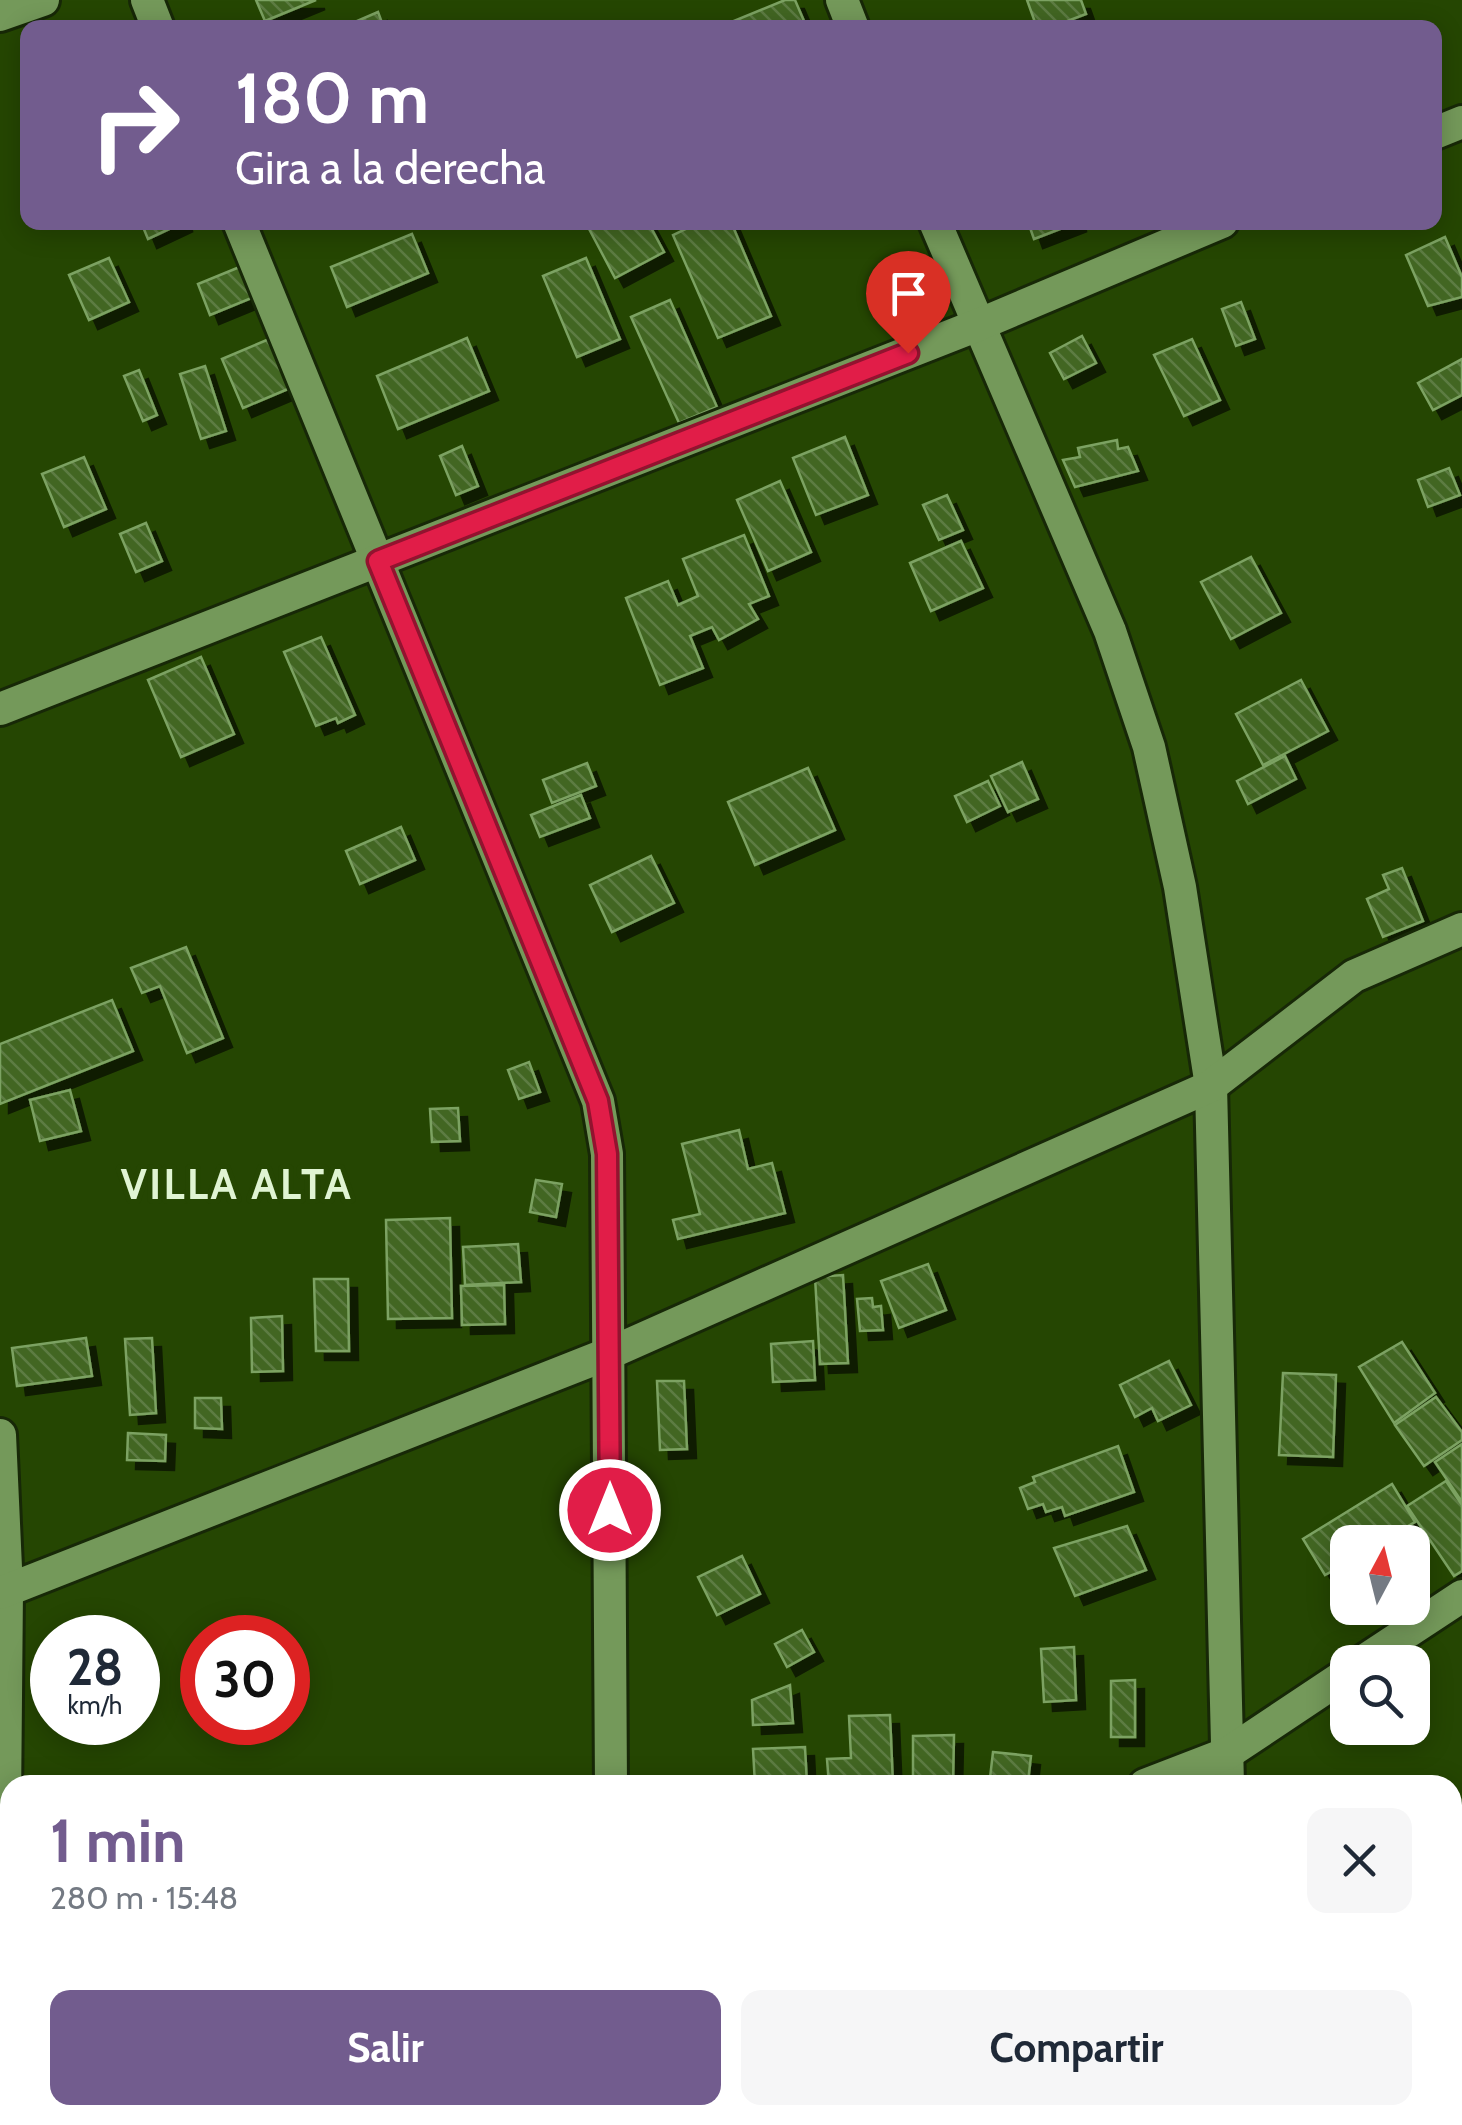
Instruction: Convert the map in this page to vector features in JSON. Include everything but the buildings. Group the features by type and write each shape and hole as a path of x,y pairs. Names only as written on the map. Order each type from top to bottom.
{"street":[{"path":"0,15 43,0"},
{"path":"241,230 598,1101 607,1154 610,1775"},
{"path":"938,230 1110,631 1149,747 1180,887 1212,1086 1228,1769"},
{"path":"0,710 978,325 1203,230"},
{"path":"3,1591 610,1353 1212,1086 1354,976 1462,929"},
{"path":"0,1435 3,1775"},
{"path":"1388,1645 1462,1596"},
{"path":"1197,1775 1228,1769 1330,1687"}],"district":[{"name":"VILLA ALTA","path":"237,1184"}],"route":[{"path":"610,1510 607,1154 598,1101 378,561 908,353"}]}
